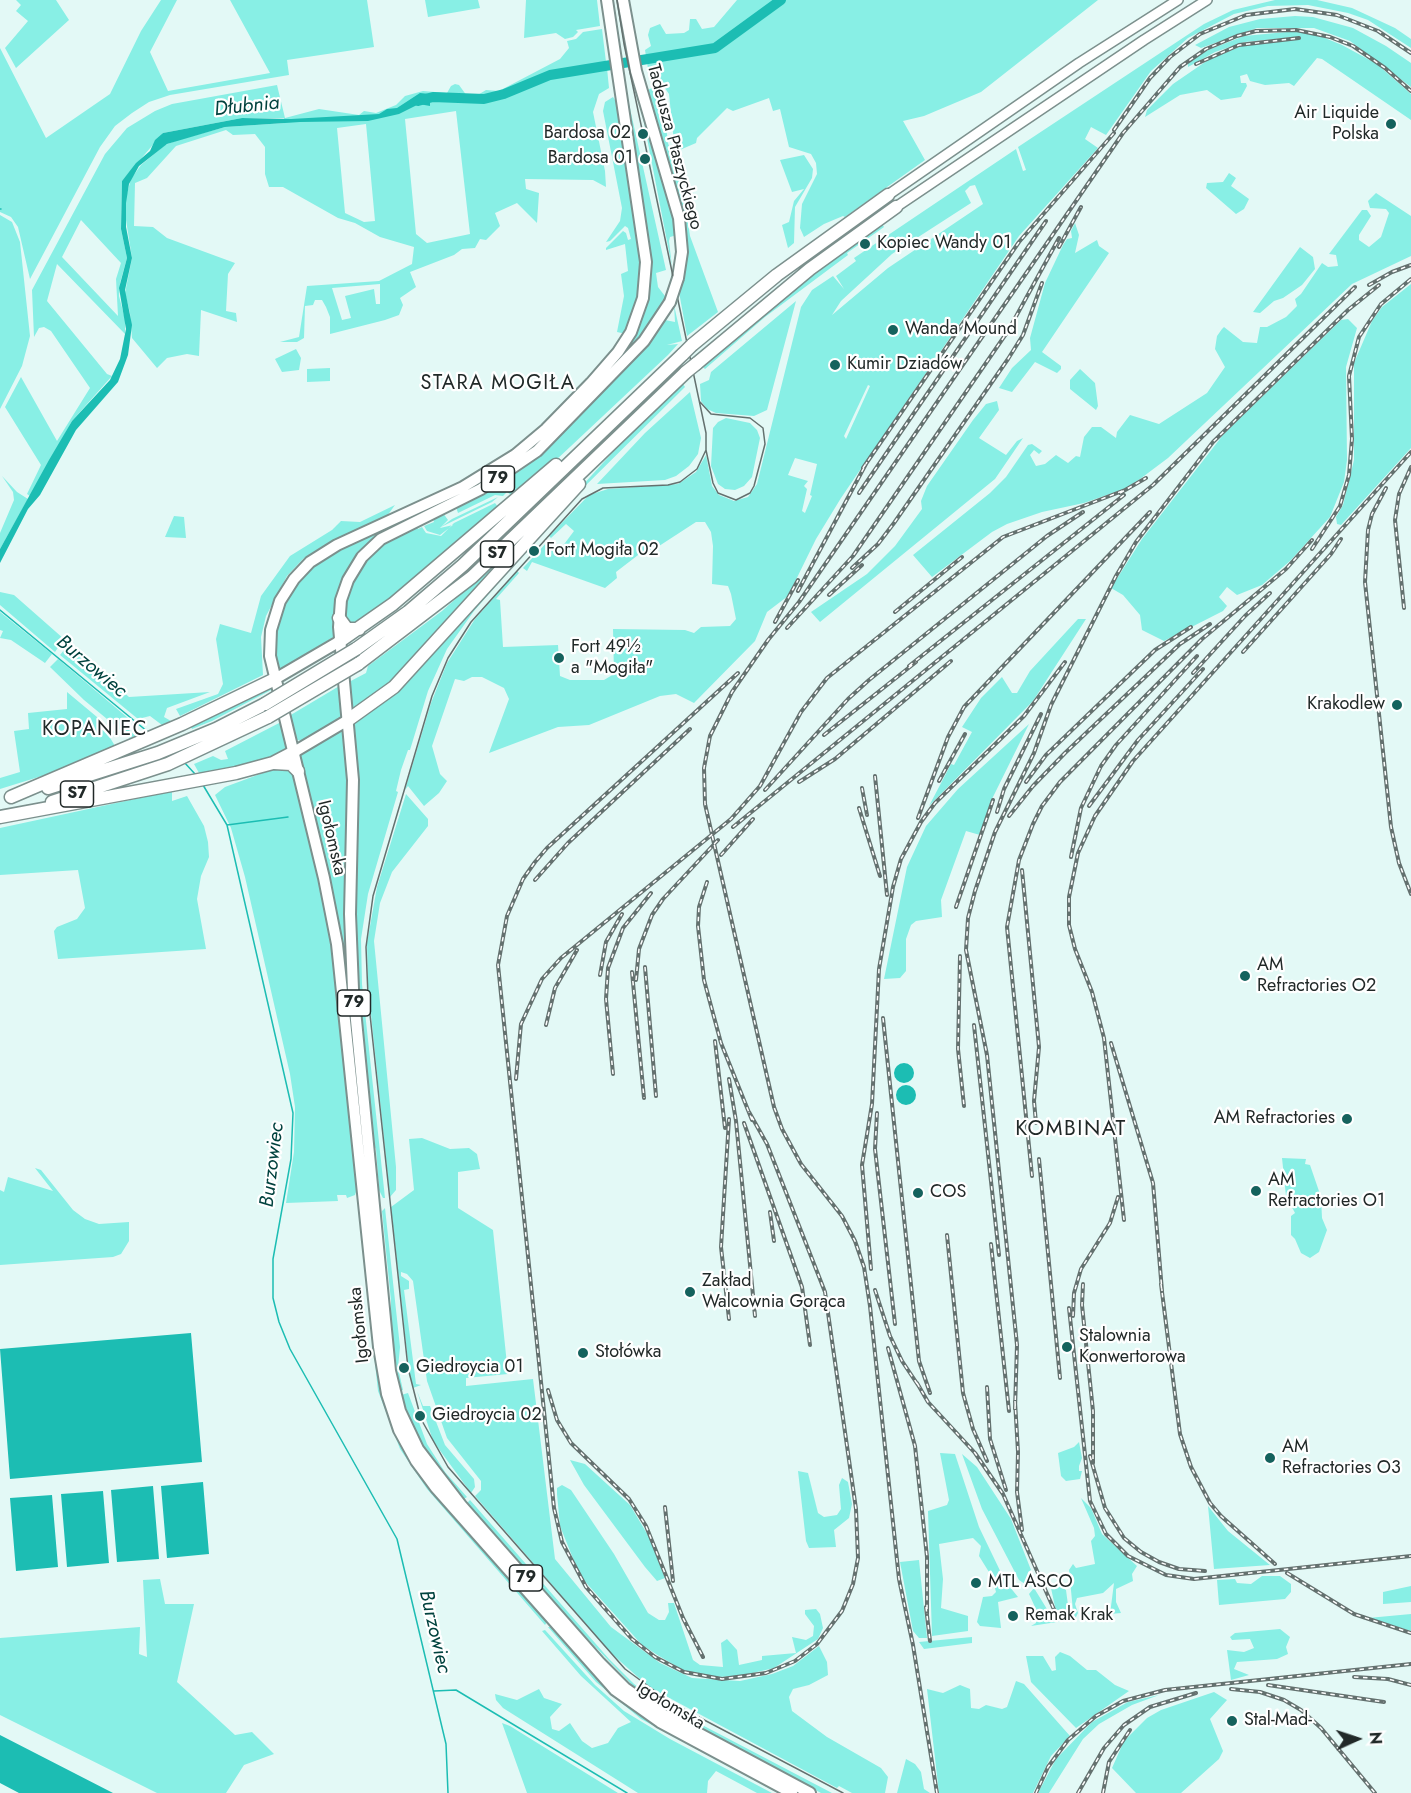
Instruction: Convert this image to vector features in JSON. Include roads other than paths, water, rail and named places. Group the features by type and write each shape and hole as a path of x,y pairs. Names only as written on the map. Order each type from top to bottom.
{"highway":[{"name":"S7","path":"4,816 144,772 219,735 356,649 408,612 464,565 692,345 777,275 888,195"},
{"name":"S7","path":"6,798 134,762 268,717 358,664 472,577 691,368 810,269 896,207"},
{"path":"340,642 399,599 564,458 603,430"},
{"path":"348,720 394,687 626,430"},
{"path":"339,618 347,629 360,628"},
{"path":"6,798 182,723 275,679"},
{"path":"4,816 236,773 273,763 294,752"},
{"path":"273,763 291,764 298,771"}],"main road":[{"name":"Tadeusza Ptaszyckiego","path":"275,679 270,656 272,625 284,594 304,568 327,550 463,487 515,455 553,422 601,372 631,332 643,298 646,262 608,0"},
{"name":"Tadeusza Ptaszyckiego","path":"348,720 339,618 348,580 357,563 372,547 397,529 481,489 537,451 644,342 670,302 678,278 682,252 679,218 636,71 623,0"},
{"name":"S7","path":"888,195 1079,63 1178,0"},
{"name":"S7","path":"896,207 1134,46 1208,0"},
{"path":"275,679 340,642"},
{"name":"Igołomska","path":"275,679 326,885 336,944 382,1370 390,1406 404,1441 421,1469 442,1496 615,1690 660,1722 792,1793"},
{"path":"294,752 348,720"},
{"name":"Igołomska","path":"348,720 353,780 350,914 353,989 388,1357 396,1398 408,1430 425,1460 451,1493 600,1664 625,1688 664,1715 810,1793"}],"waterway":[{"name":"Dłubnia","path":"418,101 433,97 484,99 504,94 550,75 715,48 781,0"},
{"name":"Burzowiec","path":"0,610 148,732"},
{"name":"Burzowiec","path":"184,762 195,774"},
{"name":"Burzowiec","path":"203,785 227,825 293,1113 291,1159 273,1259 273,1298 279,1322 290,1349 397,1539 446,1744 448,1793"},
{"path":"227,825 288,817"},
{"path":"434,1691 456,1690 627,1793"}],"tram line":[{"path":"617,0 624,44 706,433 706,450 697,469 680,482 668,485 603,488 582,499 471,622 448,658 432,696 373,896 366,947 368,996 408,1368 421,1419 448,1467 625,1669 670,1702 843,1793"},
{"path":"700,402 711,414 750,418 763,428 765,444 750,493 736,500 718,493 713,483 706,450"}],"railway":[{"path":"1114,130 1150,78 1170,57 1200,34 1246,15 1295,9 1337,15 1378,31 1411,53"},
{"path":"937,1793 913,1645 899,1579 864,1267 855,1241 842,1216 801,1164 782,1129 774,1107 705,804 704,768 710,736 732,692 768,640 799,602 1123,133 1180,67 1206,49 1237,36 1256,31 1296,30 1330,37 1353,46 1385,68 1411,91"},
{"path":"1196,64 1239,45 1299,38"},
{"path":"863,468 1019,242 1114,133"},
{"path":"1059,247 1081,207"},
{"path":"859,493 1046,221"},
{"path":"787,628 853,556 1008,331 1059,238"},
{"path":"1369,285 1392,272 1411,265"},
{"path":"1312,549 1340,506 1349,475 1352,439 1349,376 1359,337 1381,304 1411,279"},
{"path":"852,568 878,544 894,523 1008,359 1023,335 1042,283"},
{"path":"1015,1409 1017,1345 987,1055 966,950 968,918 975,891 995,832 1034,753 1051,705 1116,576 1136,542 1213,442 1348,310 1379,285"},
{"path":"733,827 1153,485 1355,287"},
{"path":"1124,1220 1104,1038 1092,992 1075,949 1069,925 1069,897 1078,853 1095,816 1133,761 1411,452"},
{"path":"798,591 867,462"},
{"path":"1404,608 1395,520 1399,494 1411,467"},
{"path":"1120,493 1146,478"},
{"path":"1386,488 1372,514 1368,530 1365,582 1391,827 1399,863 1411,894"},
{"path":"516,1079 521,1024 542,979 561,958 731,819 760,786 801,712 827,678 1003,537 1125,490"},
{"path":"909,666 1124,495"},
{"path":"765,790 848,699 869,680 1047,536 1083,512"},
{"path":"918,818 948,737 964,707 1150,512"},
{"path":"1243,652 1331,554 1341,539"},
{"path":"1032,1176 1007,927 1019,860 1033,824 1042,806 1060,782 1202,639 1286,569 1312,540"},
{"path":"895,612 962,557"},
{"path":"829,595 862,565"},
{"path":"775,622 798,580"},
{"path":"1193,673 1245,616 1270,593"},
{"path":"1009,816 1033,786 1065,753 1180,644 1210,624"},
{"path":"1026,782 1046,755 1155,650 1191,627"},
{"path":"1071,857 1081,808 1101,766 1116,745 1197,656"},
{"path":"799,782 835,759 951,661"},
{"path":"824,735 916,662"},
{"path":"871,1269 862,1165 872,1104 879,969 893,887 901,859 921,822 935,803 1024,716 1065,662"},
{"path":"1089,806 1138,740 1203,669"},
{"path":"738,673 547,848 535,862 523,879 507,916 498,965 554,1508 562,1542 586,1587 632,1639 655,1657 684,1672 722,1679 766,1673 795,1661 817,1644 842,1611 853,1584 858,1558 856,1509 825,1292 767,1144 749,1112"},
{"path":"997,812 1004,789 1041,714"},
{"path":"535,880 568,843 690,729"},
{"path":"939,781 965,734"},
{"path":"875,776 887,895"},
{"path":"862,788 867,815"},
{"path":"956,907 993,800"},
{"path":"859,808 880,876"},
{"path":"721,855 753,819"},
{"path":"636,980 639,949 652,915 663,899 718,840"},
{"path":"1022,870 1039,1047 1034,1101 1036,1123"},
{"path":"707,882 699,907 698,926 704,980 721,1043 752,1120"},
{"path":"613,1074 606,999 608,968 623,928 651,893"},
{"path":"600,975 606,942 622,914"},
{"path":"546,1025 555,988 577,950"},
{"path":"960,956 958,1049 964,1106"},
{"path":"645,967 656,1096"},
{"path":"632,972 644,1098"},
{"path":"883,1018 919,1361 930,1393"},
{"path":"974,1025 999,1255"},
{"path":"715,1041 725,1128"},
{"path":"1111,1043 1153,1183 1162,1291"},
{"path":"729,1079 736,1121 755,1316"},
{"path":"877,1113 875,1149 895,1324"},
{"path":"729,1119 721,1247 729,1319"},
{"path":"744,1123 802,1287 810,1345"},
{"path":"1039,1159 1060,1378"},
{"path":"1073,1316 1074,1293 1081,1269 1110,1223 1118,1197"},
{"path":"770,1212 774,1241"},
{"path":"947,1235 963,1393 973,1429 987,1461"},
{"path":"991,1244 1009,1411"},
{"path":"1083,1284 1082,1305 1093,1411 1093,1463"},
{"path":"1161,1284 1180,1434 1191,1467 1210,1503 1221,1516 1275,1564"},
{"path":"875,1290 890,1336 902,1361 920,1388"},
{"path":"1069,1308 1090,1501 1106,1534 1128,1556 1166,1575 1194,1579 1411,1556"},
{"path":"888,1348 915,1446 927,1557 927,1614"},
{"path":"917,1383 928,1402 975,1453 1003,1494 1056,1614"},
{"path":"987,1387 990,1439 1006,1490"},
{"path":"548,1390 557,1420 571,1443 629,1499 646,1526 683,1618 703,1657"},
{"path":"1015,1401 1018,1452 1017,1492 1022,1530"},
{"path":"1090,1456 1105,1508 1124,1538 1141,1552 1159,1562 1179,1569 1205,1571"},
{"path":"665,1507 673,1581"},
{"path":"1287,1573 1354,1614 1411,1633"},
{"path":"926,1607 930,1641"},
{"path":"1036,1793 1048,1767 1068,1740 1096,1716 1123,1701 1165,1690 1411,1664"},
{"path":"1354,1677 1388,1679 1411,1685"},
{"path":"1268,1685 1384,1702"},
{"path":"1231,1689 1260,1692 1284,1700 1301,1710 1321,1728 1375,1793"},
{"path":"1078,1793 1104,1748 1124,1725 1150,1707 1196,1693"},
{"path":"1103,1793 1109,1762 1130,1730"}],"place":[{"name":"Air Liquide Polska","path":"1391,124"},
{"name":"Bardosa 02","path":"643,134"},
{"name":"Bardosa 01","path":"645,159"},
{"name":"Kopiec Wandy 01","path":"865,244"},
{"name":"Wanda Mound","path":"893,330"},
{"name":"Kumir Dziadów","path":"835,365"},
{"name":"Fort Mogiła 02","path":"534,551"},
{"name":"Fort 49½ a \"Mogiła\"","path":"559,658"},
{"name":"Krakodlew","path":"1397,705"},
{"name":"AM Refractories O2","path":"1245,976"},
{"name":"AM Refractories","path":"1347,1119"},
{"name":"AM Refractories O1","path":"1256,1191"},
{"name":"COS","path":"918,1193"},
{"name":"Zakład Walcownia Gorąca","path":"690,1292"},
{"name":"Stalownia Konwertorowa","path":"1067,1347"},
{"name":"Stołówka","path":"583,1353"},
{"name":"Giedroycia 01","path":"404,1368"},
{"name":"Giedroycia 02","path":"420,1416"},
{"name":"AM Refractories O3","path":"1270,1458"},
{"name":"MTL ASCO","path":"976,1583"},
{"name":"Remak Krak","path":"1013,1616"},
{"name":"Stal-Mad-","path":"1232,1721"}],"district":[{"name":"STARA MOGIŁA","path":"498,384"},
{"name":"KOPANIEC","path":"95,730"},
{"name":"KOMBINAT","path":"1071,1130"}]}
